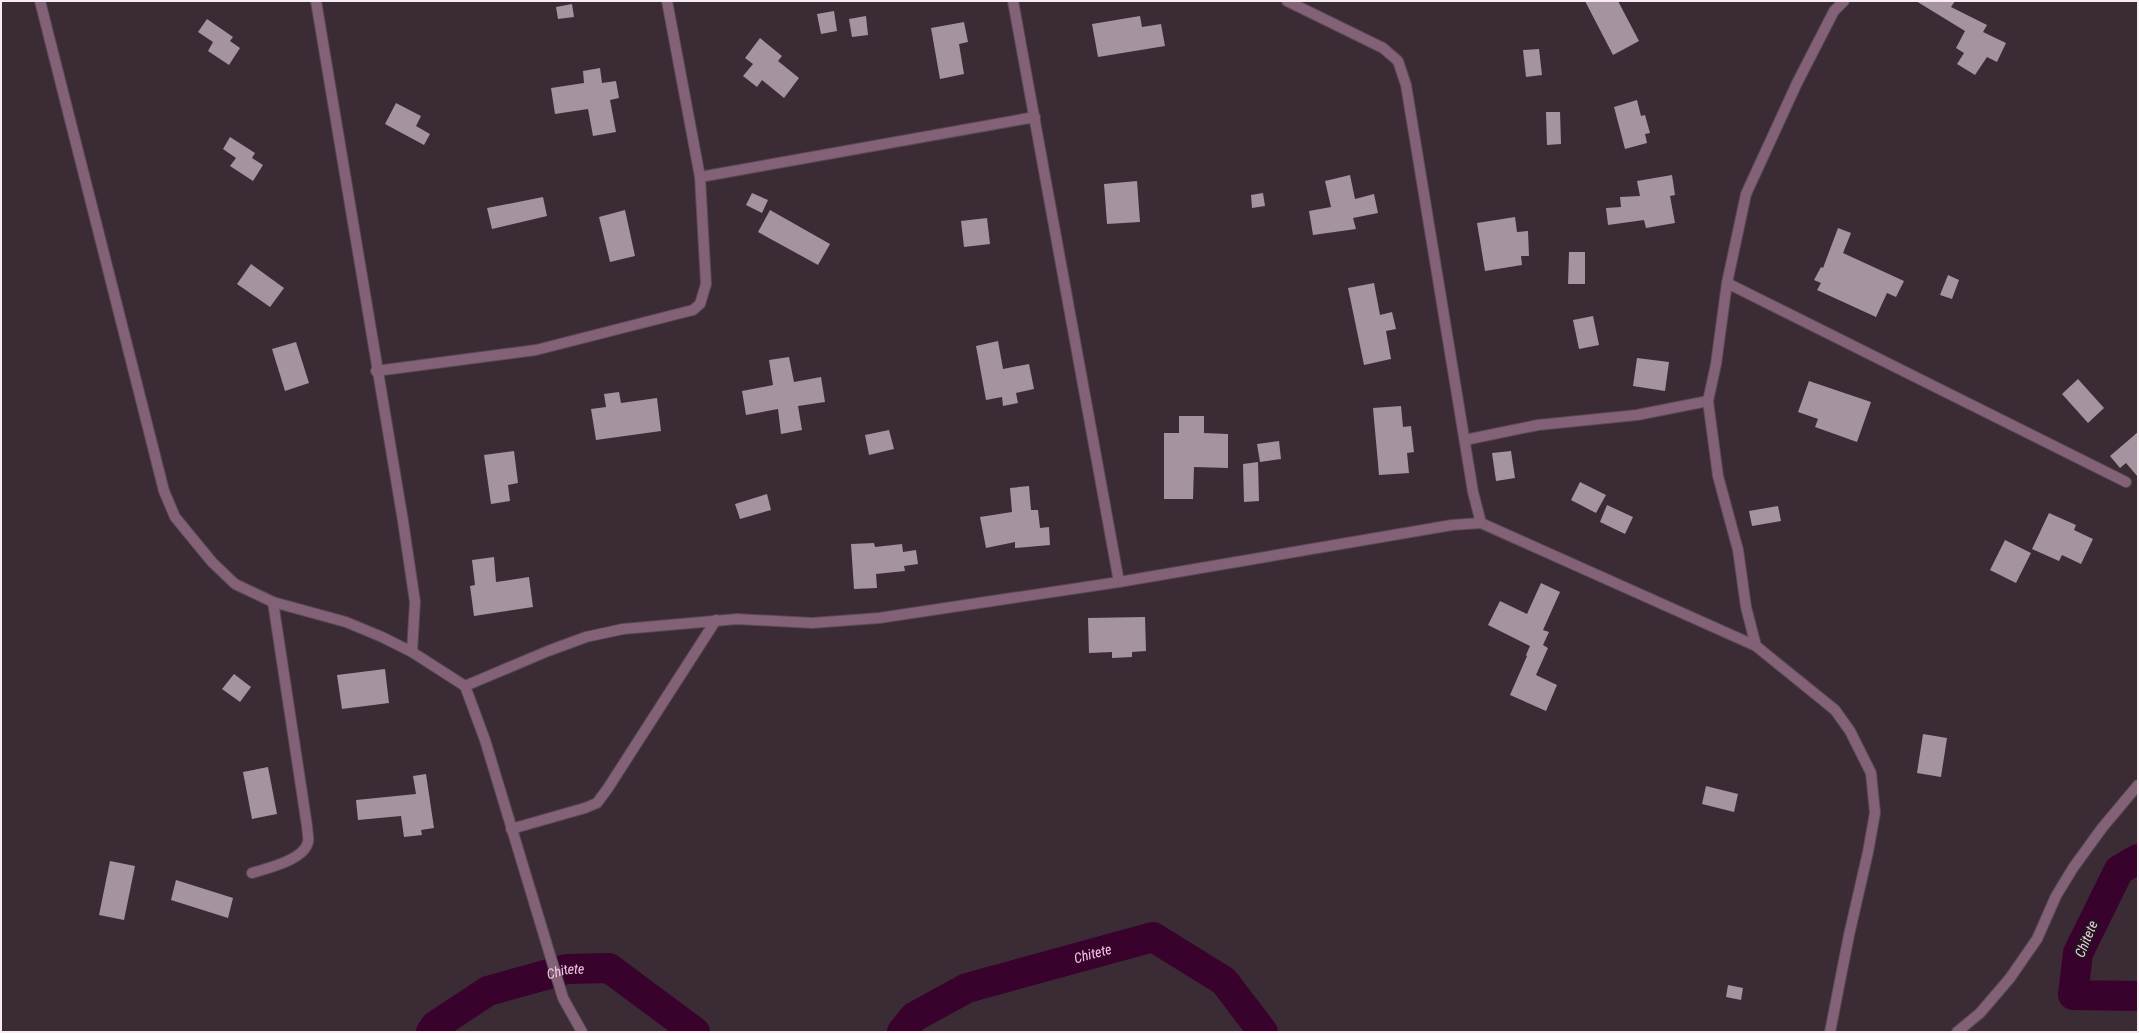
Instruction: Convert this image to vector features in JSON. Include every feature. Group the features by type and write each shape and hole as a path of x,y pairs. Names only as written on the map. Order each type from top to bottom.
{"street":[{"path":"40,1 164,491 175,517 212,562 235,584 273,602 346,622 382,637 412,652 465,686 485,740 564,998 582,1032"},
{"path":"316,1 376,371 403,521 414,602 412,652"},
{"path":"376,371 536,350 693,310 700,304 706,284 700,177 668,1"},
{"path":"1013,1 1119,582"},
{"path":"1287,1 1383,48 1398,61 1406,85 1473,492 1481,523"},
{"path":"1756,646 1746,607 1738,550 1718,476 1708,401 1716,364 1726,283 1746,194 1796,83 1834,11 1844,1"},
{"path":"700,177 1035,116"},
{"path":"1726,283 2126,482"},
{"path":"1465,440 1538,425 1637,415 1708,401"},
{"path":"465,686 548,650 586,637 623,629 737,619 812,623 879,618 1119,582 1452,525 1481,523 1756,646 1834,710 1850,731 1871,773 1874,813 1868,852 1848,935 1830,1032"},
{"path":"252,873 291,859 303,852 308,842 307,826 273,602"},
{"path":"511,829 585,808 597,803 716,620"},
{"path":"1957,1032 1980,1012 2010,978 2037,939 2056,896 2073,868 2102,828 2138,785"}],"building":[{"path":"1585,1 1618,1 1639,41 1613,55"},
{"path":"1916,1 1955,1 1951,7 1987,25 1983,32 2006,43 1997,62 1987,57 1975,75 1957,64 1964,53 1956,48 1965,31"},
{"path":"572,4 574,17 558,19 556,7"},
{"path":"834,11 837,31 821,34 817,14"},
{"path":"866,16 868,35 852,37 849,19"},
{"path":"1140,16 1142,27 1161,24 1165,46 1098,57 1092,24"},
{"path":"207,19 233,37 230,41 240,48 229,65 208,51 213,42 198,32"},
{"path":"964,22 968,42 959,44 964,74 940,79 931,28"},
{"path":"760,38 782,56 778,61 799,78 784,98 762,80 757,87 743,76 753,64 745,58"},
{"path":"1539,49 1542,75 1526,77 1523,50"},
{"path":"600,68 602,83 616,81 619,98 610,100 616,132 593,136 588,109 555,114 551,88 584,83 583,71"},
{"path":"1637,100 1641,116 1645,115 1650,133 1645,134 1647,143 1625,149 1614,107"},
{"path":"396,103 421,116 416,126 430,134 424,145 385,124"},
{"path":"1546,112 1560,112 1561,144 1547,145"},
{"path":"230,137 255,153 252,158 263,165 253,181 230,166 236,158 223,149"},
{"path":"1350,175 1355,199 1374,194 1378,213 1353,218 1356,229 1313,235 1309,211 1331,207 1325,181"},
{"path":"1672,175 1675,195 1670,196 1675,223 1646,228 1644,220 1608,225 1606,208 1621,207 1620,197 1640,196 1637,181"},
{"path":"1137,181 1140,222 1107,224 1104,184"},
{"path":"752,193 768,200 762,213 746,205"},
{"path":"1263,193 1265,206 1252,208 1251,195"},
{"path":"543,197 547,216 492,229 487,208"},
{"path":"625,210 635,256 610,262 599,217"},
{"path":"770,210 830,244 818,265 758,232"},
{"path":"1515,217 1517,232 1528,231 1529,256 1521,256 1522,265 1485,271 1477,223"},
{"path":"987,218 990,244 964,247 961,221"},
{"path":"1838,228 1851,233 1843,253 1904,281 1896,297 1887,293 1876,317 1817,290 1821,283 1814,280 1821,267 1823,268"},
{"path":"1569,252 1585,252 1585,284 1568,284"},
{"path":"251,264 284,288 270,307 237,284"},
{"path":"1948,275 1959,280 1952,299 1940,295"},
{"path":"1374,283 1380,315 1392,312 1396,329 1386,331 1391,359 1364,365 1348,288"},
{"path":"1593,316 1599,345 1579,349 1573,320"},
{"path":"998,341 1003,369 1029,364 1034,389 1016,393 1018,403 1003,406 1002,397 986,400 976,346"},
{"path":"296,342 309,383 285,391 272,349"},
{"path":"789,357 794,382 821,377 825,402 798,406 802,430 781,434 778,409 746,415 742,391 773,385 769,360"},
{"path":"1637,358 1669,362 1665,391 1633,386"},
{"path":"2078,379 2104,408 2088,423 2062,394"},
{"path":"1809,381 1871,402 1857,442 1815,427 1818,419 1798,412"},
{"path":"619,392 621,403 657,398 661,431 596,440 591,409 606,407 604,394"},
{"path":"1401,406 1403,427 1411,426 1414,452 1407,453 1409,473 1379,475 1373,408"},
{"path":"1179,416 1204,416 1204,433 1228,434 1228,468 1194,467 1193,499 1164,499 1164,433 1179,433"},
{"path":"889,430 894,449 869,455 865,435"},
{"path":"2138,432 2138,477 2126,463 2120,468 2110,456"},
{"path":"1279,441 1281,459 1260,462 1257,444"},
{"path":"514,451 518,483 508,485 510,501 491,504 484,455"},
{"path":"1511,451 1515,478 1496,481 1492,453"},
{"path":"1258,462 1259,501 1244,502 1243,464"},
{"path":"1580,482 1606,495 1596,513 1571,500"},
{"path":"1029,486 1031,510 1038,510 1040,528 1049,527 1050,545 1015,548 1015,542 986,548 980,517 1012,512 1010,488"},
{"path":"767,494 771,510 740,519 735,504"},
{"path":"1607,505 1633,517 1625,534 1600,522"},
{"path":"1778,506 1781,521 1752,526 1749,511"},
{"path":"2049,513 2076,525 2074,530 2093,539 2081,564 2062,555 2059,561 2032,549"},
{"path":"2005,540 2031,553 2016,583 1990,570"},
{"path":"874,543 875,547 902,544 903,552 916,550 918,564 904,566 905,571 876,574 877,588 854,589 851,544"},
{"path":"494,557 496,582 529,577 533,607 474,616 470,586 475,585 472,560"},
{"path":"1541,583 1560,592 1543,630 1549,632 1543,645 1548,648 1536,675 1557,685 1546,711 1510,695 1530,646 1488,625 1500,601 1527,614"},
{"path":"1145,617 1146,651 1132,652 1132,657 1112,658 1112,652 1089,653 1088,618"},
{"path":"385,669 389,703 342,709 337,675"},
{"path":"234,674 251,687 240,702 222,689"},
{"path":"1923,734 1947,738 1941,777 1917,773"},
{"path":"268,767 277,814 252,819 243,772"},
{"path":"426,774 434,828 421,830 422,835 404,837 401,816 358,820 356,800 416,794 413,776"},
{"path":"1706,786 1738,794 1734,812 1702,804"},
{"path":"110,861 135,866 124,920 99,915"},
{"path":"176,880 233,898 228,918 171,900"},
{"path":"1728,985 1743,988 1741,1000 1726,997"}],"waterway":[{"name":"Chitete","path":"2138,859 2119,870 2078,953 2073,995 2138,996"},
{"name":"Chitete","path":"902,1032 914,1017 967,988 1153,937 1224,981 1263,1032"},
{"name":"Chitete","path":"431,1032 435,1026 488,991 567,969 609,968 695,1032"}]}
